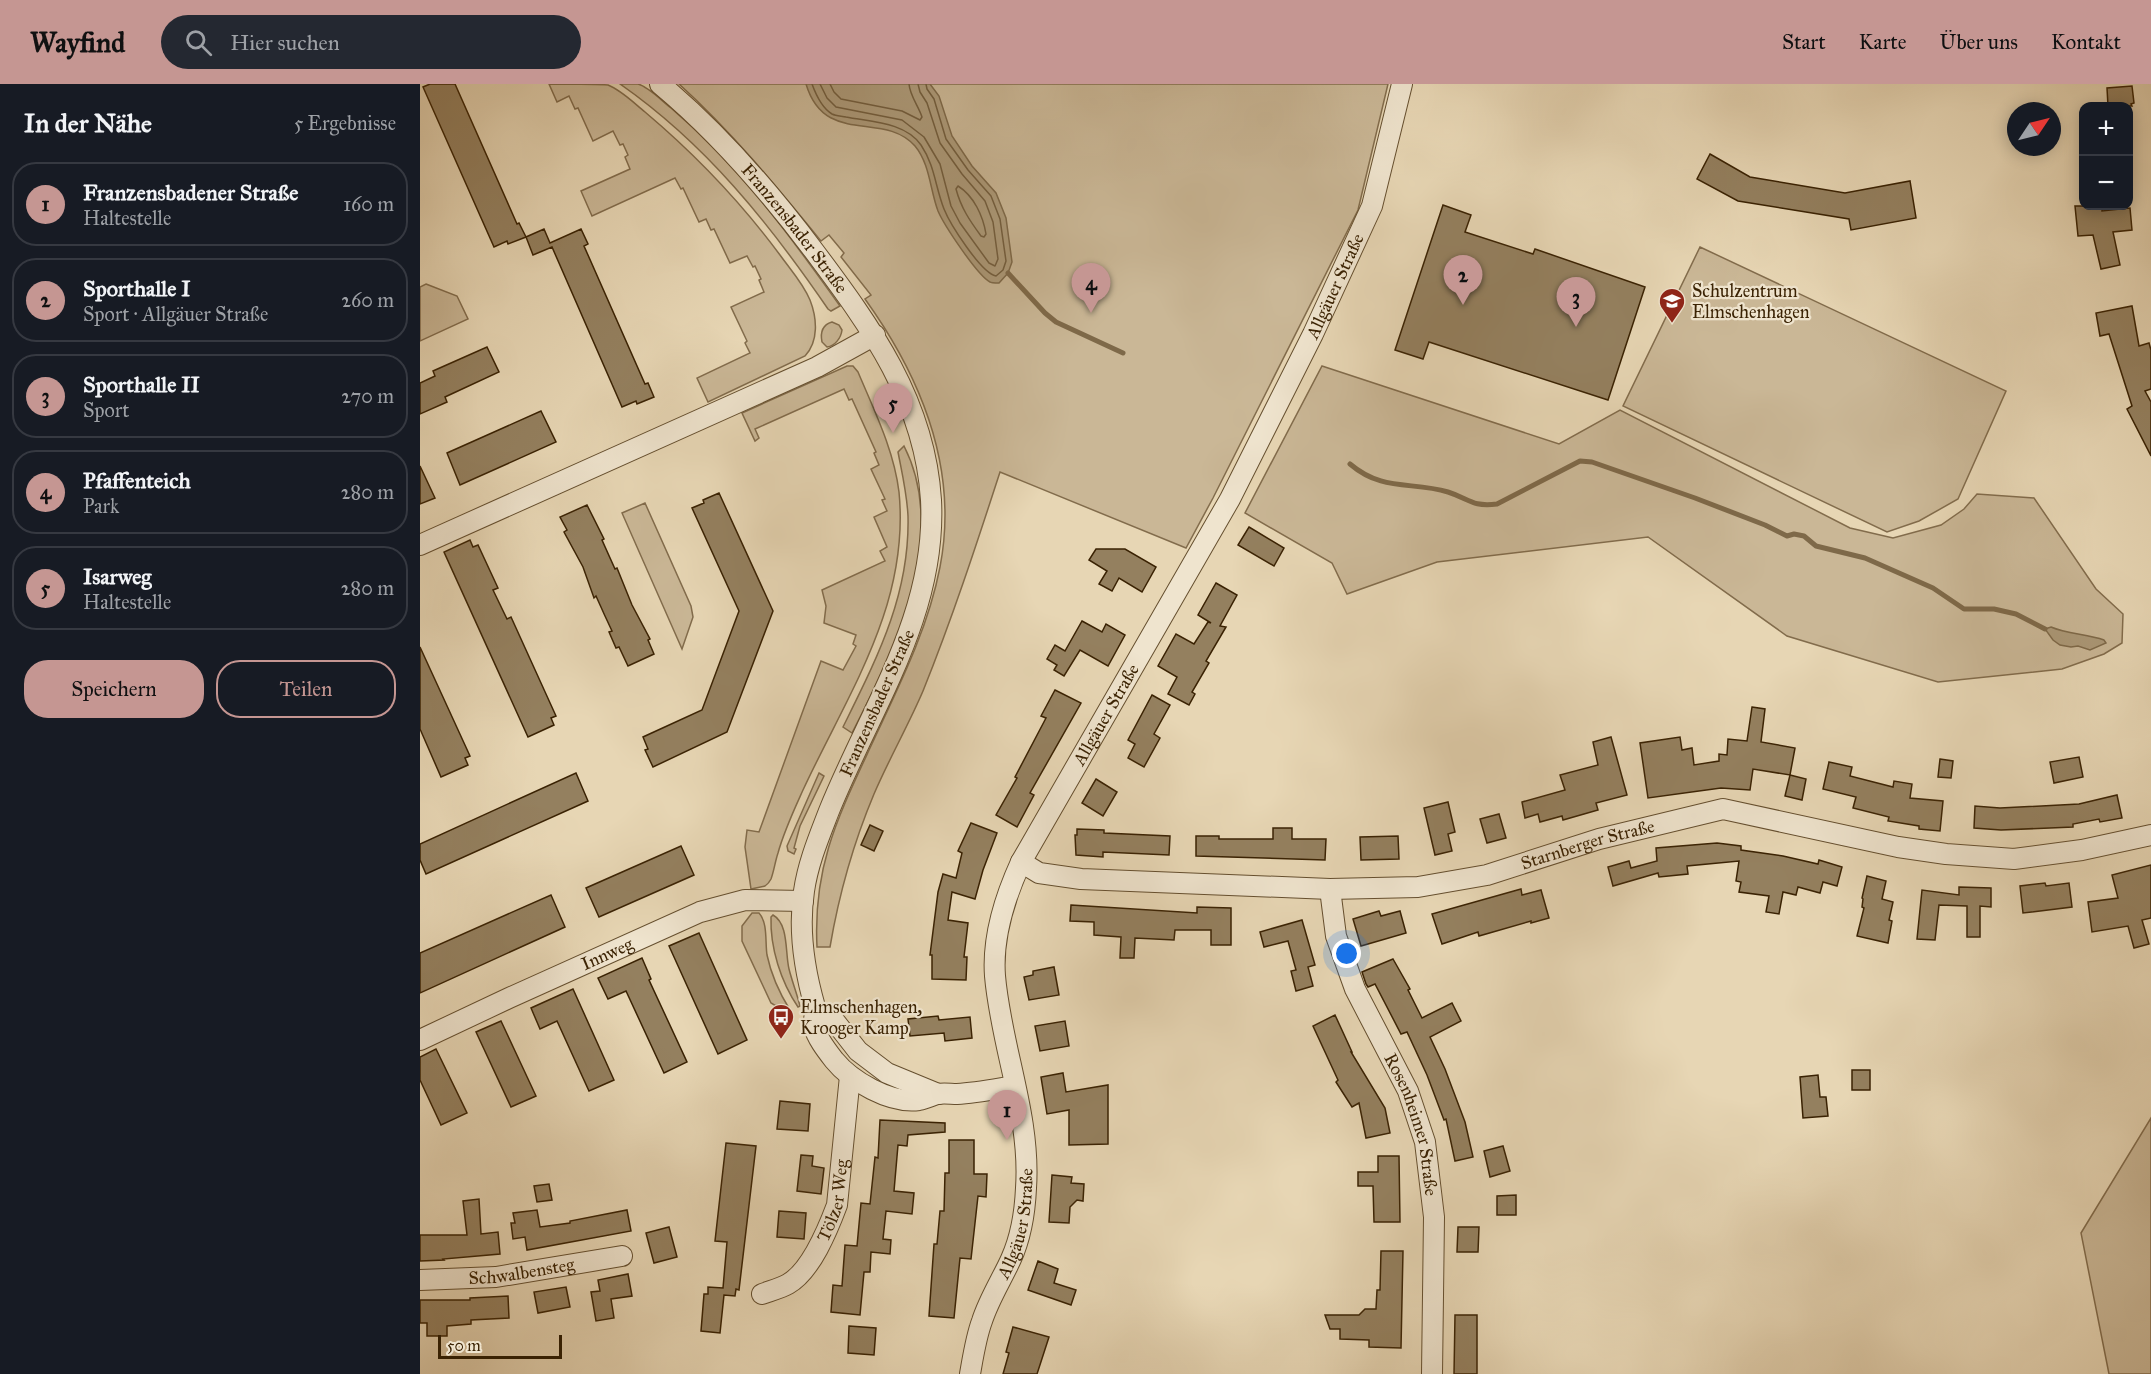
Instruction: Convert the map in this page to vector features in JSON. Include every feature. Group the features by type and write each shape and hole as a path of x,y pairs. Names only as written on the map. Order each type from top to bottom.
{"street":[{"name":"Franzensbader Straße","path":"660,84 718,137 763,186 853,303 900,381 924,451 931,501 928,561 912,628 890,682 844,774 813,851 803,901 803,955 806,976 816,1011 814,1026 826,1050 850,1076 866,1086 899,1099 920,1100 938,1094 971,1093 1015,1086"},
{"name":"Allgäuer Straße","path":"970,1374 982,1321 1012,1256 1026,1188 1026,1147 995,974 998,927 1008,891 1021,862 1230,499 1313,334 1372,206 1402,84"},
{"path":"420,545 817,367 874,335"},
{"name":"Starnberger Straße","path":"1021,862 1040,873 1081,879 1330,889 1418,886 1486,875 1599,839 1723,809 1898,847 1946,854 2014,859 2082,850 2151,835"},
{"name":"Rosenheimer Straße","path":"1330,889 1336,936 1354,989 1408,1091 1425,1142 1434,1217 1432,1374"},
{"name":"Innweg","path":"420,1040 700,912 745,900 803,901"},
{"name":"Franzensbader Straße","path":"816,1011 832,1019 858,1051 887,1073 938,1094"},
{"name":"Tölzer Weg","path":"762,1294 789,1284 804,1271 829,1225 837,1205 850,1076"},
{"name":"Schwalbensteg","path":"420,1280 496,1277 622,1256"}],"shaded area":[{"path":"549,84 613,87 664,128 717,179 765,235 796,276 810,300 814,314 815,336 805,356 708,402 697,378 750,353 745,343 747,341 731,307 764,292 755,266 753,267 747,256 730,263 714,229 711,230 706,219 699,222 683,188 681,189 675,178 592,216 581,191 630,169 625,157 628,155 613,131 593,141 578,108 575,109 569,96 557,102"},
{"path":"620,84 638,84 651,91 696,130 762,202 840,306 831,311 828,309 783,246 734,187 680,132"},
{"path":"679,84 1388,84 1358,210 1186,548 1000,472 934,664 874,794 853,850 842,888 830,947 817,947 817,918 823,868 830,844 847,798 920,637 935,590 945,531 944,495 939,460 931,426 918,392 903,360 865,299 871,295 841,257 844,253 829,235 821,241 735,140"},
{"path":"1700,247 2006,391 1958,499 1919,521 1887,532 1623,406"},
{"path":"426,284 457,296 468,319 420,341 420,287"},
{"path":"832,322 839,325 842,330 837,341 827,347 822,342 822,332 826,325"},
{"path":"847,366 853,366 858,372 883,430 893,461 899,492 900,533 895,573 872,647 803,790 780,845 771,879 765,886 751,889 745,847 747,830 759,832 821,661 843,670 856,646 853,644 856,635 824,623 826,606 822,590 885,561 880,551 887,547 874,517 887,511 882,500 885,499 871,469 879,465 874,453 876,452 852,399 849,400 844,389 755,429 759,438 755,441 742,413"},
{"path":"1322,366 1559,444 1620,410 1850,528 1893,538 1941,525 1964,509 1977,494 2034,498 2096,589 2123,614 2122,643 2104,654 2062,669 1938,682 1787,636 1648,537 1437,562 1347,594 1332,563 1245,513"},
{"path":"904,446 917,481 921,517 919,555 911,593 899,630 852,733 843,727 879,651 897,599 903,573 908,516 898,452"},
{"path":"645,503 691,606 693,617 682,649 622,513"},
{"path":"819,773 824,776 800,826 794,854 788,851 787,846"},
{"path":"752,913 759,913 764,922 769,962 776,984 790,1010 781,1009 771,1003 742,941 742,926"},
{"path":"773,915 782,925 784,932 789,969 800,1006 798,1007 786,987 775,953 771,929"},
{"path":"2151,1118 2151,1374 2109,1374 2081,1233"}],"water":[{"path":"806,84 930,84 939,96 952,136 972,166 996,193 1006,218 1012,262 1008,273 999,283 984,278 947,227 935,203 924,161 915,146 902,136 887,130 840,122 827,115 815,103"},
{"path":"2051,627 2104,640 2106,643 2090,650 2078,646 2060,645 2045,629"}],"building":[{"path":"430,84 455,84 517,224 519,223 526,237 508,244 507,241 494,247 423,87"},
{"path":"2132,86 2134,103 2108,102 2107,88"},
{"path":"1710,154 1750,177 1845,193 1910,181 1916,218 1851,230 1849,219 1738,201 1697,179"},
{"path":"1443,205 1471,215 1465,232 1533,254 1535,249 1645,287 1608,400 1429,342 1423,359 1395,350"},
{"path":"2075,206 2079,206 2079,210 2130,210 2132,230 2113,232 2120,265 2101,269 2093,235 2078,236"},
{"path":"544,229 550,243 581,229 588,244 584,246 645,384 648,383 654,397 622,407 552,247 533,255 526,237"},
{"path":"2132,306 2139,346 2149,343 2151,350 2151,389 2145,391 2151,402 2151,456 2127,409 2132,406 2109,334 2100,336 2096,313"},
{"path":"487,347 499,372 445,397 447,402 420,414 420,383 435,376 433,371"},
{"path":"541,411 556,442 460,485 447,453"},
{"path":"420,466 435,498 420,504"},
{"path":"719,493 773,611 727,732 653,767 645,750 648,749 643,737 702,710 739,611 692,508"},
{"path":"587,505 604,539 602,540 615,569 617,568 632,605 650,639 648,640 654,654 628,666 619,647 616,648 609,632 612,631 596,596 594,598 583,567 564,532 567,530 560,517"},
{"path":"1249,527 1284,548 1274,566 1238,545"},
{"path":"470,540 473,547 478,545 498,588 493,590 507,619 511,617 556,716 551,718 554,725 528,737 444,552"},
{"path":"1096,549 1125,549 1156,567 1142,592 1119,578 1112,591 1099,584 1107,571 1089,560"},
{"path":"1216,583 1237,595 1220,626 1226,627 1206,661 1209,663 1192,692 1195,694 1189,705 1168,694 1177,677 1158,666 1176,634 1194,644 1208,622 1211,623 1198,615"},
{"path":"1082,621 1102,632 1106,624 1125,635 1108,666 1080,650 1064,676 1054,670 1057,665 1047,659 1055,645 1065,651"},
{"path":"420,647 470,756 465,758 468,765 441,777 420,729"},
{"path":"1055,690 1081,703 1030,793 1034,795 1017,827 996,815 1046,718 1041,716"},
{"path":"1152,695 1170,705 1154,734 1160,738 1144,767 1128,758 1135,744 1128,740"},
{"path":"1752,707 1765,709 1761,742 1795,748 1790,775 1753,769 1750,790 1721,788 1648,798 1640,743 1680,737 1682,750 1692,748 1694,765 1719,761 1719,754 1727,755 1728,739 1747,741"},
{"path":"1611,737 1627,795 1596,803 1598,810 1563,820 1562,816 1540,822 1538,814 1525,818 1522,802 1565,790 1560,775 1598,765 1593,742"},
{"path":"2079,757 2083,777 2054,783 2050,762"},
{"path":"1940,759 1953,761 1951,778 1938,777"},
{"path":"1829,762 1852,767 1850,776 1893,787 1894,781 1912,784 1910,798 1943,801 1940,831 1919,829 1919,826 1888,821 1889,817 1853,808 1856,797 1823,789"},
{"path":"576,773 588,801 426,874 420,860 420,844"},
{"path":"1790,775 1806,779 1802,800 1785,796"},
{"path":"1096,779 1117,792 1103,816 1082,803"},
{"path":"2117,795 2122,818 2100,822 2099,819 2073,824 2073,827 2001,830 1974,828 1975,806 2000,808 2079,804"},
{"path":"1448,802 1455,832 1448,834 1452,851 1435,855 1424,808"},
{"path":"1499,814 1506,838 1487,843 1480,819"},
{"path":"971,823 997,833 975,899 952,892 948,920 968,923 964,957 967,957 966,980 932,979 932,955 930,955 938,892 943,874 956,878 962,853 958,851"},
{"path":"870,825 883,831 874,851 861,845"},
{"path":"1273,828 1292,828 1292,839 1326,839 1325,860 1196,856 1196,836 1219,836 1219,839 1273,839"},
{"path":"1077,829 1104,830 1104,833 1170,836 1169,855 1103,852 1103,857 1076,855"},
{"path":"1398,836 1399,859 1361,860 1360,837"},
{"path":"1717,843 1741,846 1741,850 1818,864 1819,860 1842,867 1837,886 1823,882 1820,893 1798,887 1796,895 1783,892 1779,914 1766,912 1769,896 1739,892 1741,882 1736,881 1739,861 1687,866 1688,874 1659,877 1658,873 1613,886 1608,867 1629,861 1631,868 1657,861 1656,848"},
{"path":"681,846 694,875 599,917 586,888"},
{"path":"2151,865 2151,918 2142,920 2149,944 2134,948 2128,926 2092,932 2088,902 2118,898 2112,875"},
{"path":"1867,876 1886,881 1882,899 1893,902 1888,943 1857,936 1864,908 1862,898"},
{"path":"2045,883 2046,886 2069,883 2072,907 2023,913 2020,886"},
{"path":"1959,887 1991,888 1991,907 1980,906 1980,937 1967,937 1967,906 1939,905 1935,940 1917,939 1922,890 1959,895"},
{"path":"1521,889 1522,895 1541,890 1549,918 1479,936 1478,932 1442,944 1432,914"},
{"path":"551,895 565,927 420,993 420,953"},
{"path":"1071,905 1197,913 1197,907 1231,908 1231,945 1211,945 1211,930 1175,930 1174,940 1135,938 1134,958 1120,958 1121,937 1094,935 1094,922 1070,921"},
{"path":"1379,911 1381,916 1400,911 1406,933 1361,946 1353,919"},
{"path":"1302,920 1315,965 1308,967 1313,986 1296,991 1291,971 1296,970 1288,941 1264,947 1260,932"},
{"path":"699,933 747,1040 718,1054 669,946"},
{"path":"642,958 651,979 649,980 687,1062 664,1073 626,991 608,999 598,978"},
{"path":"1393,959 1410,989 1408,990 1422,1018 1452,1003 1461,1021 1430,1037 1465,1122 1473,1157 1455,1161 1446,1119 1444,1120 1407,1032 1401,1034 1375,984 1368,987 1366,984 1362,972"},
{"path":"1054,967 1059,995 1029,1000 1024,977 1033,975 1033,971"},
{"path":"573,989 614,1080 589,1091 557,1021 540,1029 531,1008"},
{"path":"1335,1015 1351,1052 1385,1108 1390,1133 1366,1138 1359,1103 1352,1107 1336,1082 1338,1080 1313,1026"},
{"path":"938,1016 939,1020 970,1017 972,1038 945,1041 944,1033 910,1036 908,1019"},
{"path":"501,1021 536,1096 511,1107 476,1032"},
{"path":"1065,1021 1069,1046 1040,1051 1035,1026"},
{"path":"436,1049 467,1113 441,1125 420,1080 420,1057"},
{"path":"1852,1070 1870,1070 1870,1090 1852,1090"},
{"path":"1063,1073 1066,1092 1108,1085 1108,1144 1069,1145 1069,1110 1047,1114 1041,1077"},
{"path":"1818,1075 1820,1097 1826,1097 1828,1116 1803,1118 1800,1077"},
{"path":"780,1101 810,1104 808,1131 777,1129"},
{"path":"880,1120 945,1123 945,1132 908,1135 907,1146 898,1145 894,1191 914,1193 912,1214 886,1211 883,1239 891,1240 890,1254 871,1252 870,1272 864,1272 860,1315 831,1312 833,1285 842,1286 845,1245 857,1246 861,1203 870,1204 875,1157 878,1158"},
{"path":"949,1140 974,1140 974,1174 987,1174 986,1197 978,1196 971,1259 960,1258 954,1318 929,1316 934,1244 937,1244 940,1211 944,1211 945,1173 949,1173"},
{"path":"726,1143 756,1146 739,1290 736,1289 735,1296 724,1295 720,1333 701,1331 704,1294 708,1294 708,1287 723,1288 727,1242 715,1241"},
{"path":"1503,1146 1510,1171 1490,1177 1484,1151"},
{"path":"801,1155 813,1156 812,1166 824,1168 821,1194 797,1191"},
{"path":"1378,1156 1399,1156 1400,1222 1374,1222 1373,1186 1358,1186 1358,1172 1378,1172"},
{"path":"1052,1175 1072,1177 1071,1183 1084,1184 1083,1201 1077,1200 1070,1207 1069,1223 1049,1222"},
{"path":"549,1184 552,1200 537,1202 534,1186"},
{"path":"1516,1195 1516,1215 1497,1215 1497,1196"},
{"path":"479,1199 481,1234 498,1232 500,1254 420,1261 420,1235 467,1235 463,1201"},
{"path":"537,1210 540,1227 570,1223 570,1221 627,1210 631,1231 527,1250 525,1237 513,1239 511,1223 515,1223 513,1213"},
{"path":"779,1211 806,1213 804,1239 777,1237"},
{"path":"669,1227 677,1257 654,1263 646,1233"},
{"path":"1458,1227 1479,1227 1478,1252 1457,1252"},
{"path":"1381,1251 1403,1251 1401,1348 1369,1347 1369,1340 1340,1339 1340,1329 1330,1329 1325,1315 1359,1315 1365,1309 1376,1309 1377,1290 1380,1290"},
{"path":"1038,1261 1058,1269 1054,1283 1076,1290 1071,1305 1028,1290"},
{"path":"628,1274 632,1296 611,1299 614,1318 596,1321 591,1292 600,1291 598,1280"},
{"path":"566,1287 570,1307 538,1313 534,1292"},
{"path":"508,1296 509,1318 471,1320 471,1324 447,1326 447,1336 427,1336 427,1323 420,1323 420,1300 470,1300 470,1298"},
{"path":"1455,1315 1477,1315 1477,1374 1454,1374"},
{"path":"849,1326 876,1328 874,1355 848,1353"},
{"path":"1013,1327 1049,1337 1037,1374 1003,1374"}],"waterway":[{"path":"1008,273 1056,322 1123,353"},
{"path":"1350,464 1374,479 1435,489 1488,505 1497,504 1580,461 1592,462 1695,498 1787,536 1794,534 1804,536 1816,546 1865,558 1933,588 1964,609 1994,609 2016,614 2045,629"}],"place":[{"name":"Sporthalle I","path":"1463,305"},
{"name":"Pfaffenteich","path":"1091,313"},
{"name":"Schulzentrum Elmschenhagen","path":"1672,324"},
{"name":"Sporthalle II","path":"1576,327"},
{"name":"Isarweg","path":"893,433"},
{"name":"Elmschenhagen, Krooger Kamp","path":"781,1040"},
{"name":"Franzensbadener Straße","path":"1007,1140"}]}
